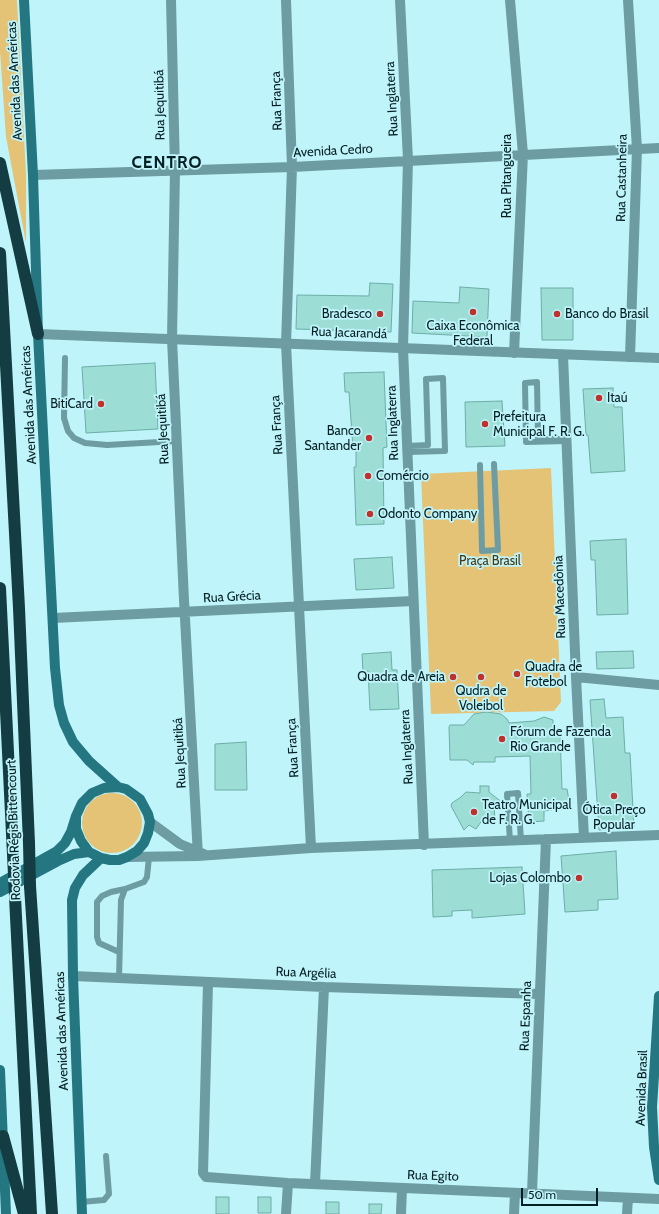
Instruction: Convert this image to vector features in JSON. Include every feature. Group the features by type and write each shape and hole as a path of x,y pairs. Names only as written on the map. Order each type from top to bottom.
{"highway":[{"path":"0,163 38,334"},
{"name":"Rodovia Régis Bittencourt","path":"0,253 19,608 30,886 52,1214"},
{"name":"Rodovia Régis Bittencourt","path":"0,588 31,1214"},
{"path":"3,1141 24,1214"}],"main road":[{"name":"Avenida das Américas","path":"24,0 33,175 38,334 59,705 64,723 73,742 89,761 118,787"},
{"path":"0,882 57,851 65,843 71,832 76,816 82,803 92,793 104,788 118,787 130,791 140,799 148,814 150,822 144,843 136,851 127,857 118,860 110,860 101,858 89,852 80,841 76,829 76,816"},
{"path":"0,892 58,861 74,854 89,852"},
{"name":"Avenida das Américas","path":"82,1214 73,976 72,900 75,888 82,875 101,858"},
{"name":"Avenida Brasil","path":"659,996 652,1107 654,1147 659,1180"},
{"path":"0,1070 6,1214"}],"street":[{"name":"Rua Jequitibá","path":"171,0 175,170 172,339 185,612 201,854"},
{"name":"Rua França","path":"286,0 292,167 286,344 298,606 312,848"},
{"name":"Rua Inglaterra","path":"400,0 408,160 404,348 424,845"},
{"name":"Rua Pitangueira","path":"510,0 523,154 514,353"},
{"name":"Rua Castanheira","path":"628,0 637,149 630,357"},
{"name":"Avenida Cedro","path":"33,175 292,167 659,148"},
{"name":"Rua Jacarandá","path":"38,334 659,358"},
{"name":"Rua Macedônia","path":"563,355 584,838"},
{"name":"Rua Grécia","path":"53,618 413,601"},
{"path":"576,677 659,685"},
{"path":"150,822 180,844 201,854"},
{"path":"127,857 312,848 659,835"},
{"name":"Rua Espanha","path":"532,1193 546,839"},
{"name":"Rua Argélia","path":"73,976 208,983 539,994"},
{"name":"Rua Egito","path":"208,983 203,1173 206,1177 288,1183 659,1199"},
{"path":"315,1184 324,987"},
{"path":"286,1214 288,1183"},
{"path":"401,1214 402,1188"},
{"path":"514,1214 515,1193"},
{"path":"627,1214 628,1198"}],"lane":[{"path":"64,358 64,418 68,431 74,438 85,443 107,445 177,441"},
{"path":"444,378 445,451 407,449 428,445 426,379 444,378"},
{"path":"537,382 538,439 567,440 526,442 525,383 537,382"},
{"path":"480,465 482,551 498,550 494,464"},
{"path":"510,841 507,794 518,793 521,841"},
{"path":"120,952 99,943 97,938 97,902 102,896 111,892 144,882 147,877 149,857"},
{"path":"118,978 121,900 125,888"},
{"path":"0,1164 3,1141"},
{"path":"81,1202 104,1200 109,1194 106,1156"}],"green space":[{"path":"0,0 17,0 26,175 26,243 6,137 0,51"},
{"name":"Praça Brasil","path":"551,468 561,702 554,711 431,714 421,474"},
{"path":"112,793 129,798 137,806 142,823 137,840 129,848 112,853 95,848 87,840 82,823 87,806 95,798"}],"building":[{"path":"370,283 393,284 391,332 296,329 297,295 369,296"},
{"path":"460,287 489,289 487,337 412,333 413,301 459,303"},
{"name":"Banco do Brasil","path":"541,288 573,288 573,340 542,340"},
{"path":"155,363 158,429 86,433 82,367"},
{"path":"384,372 387,447 383,448 384,524 356,525 354,467 356,467 356,449 353,449 349,392 345,392 344,373"},
{"path":"613,388 614,407 622,407 625,471 591,473 588,435 586,435 583,389"},
{"name":"Prefeitura Municipal F. R. G.","path":"502,401 505,446 466,447 465,402"},
{"path":"626,539 628,614 597,615 595,560 591,560 590,541"},
{"path":"392,557 394,588 356,590 354,559"},
{"path":"633,651 634,668 597,669 596,652"},
{"path":"391,652 392,670 397,670 399,709 370,710 368,671 363,672 362,654"},
{"path":"604,699 606,718 623,717 625,753 630,753 634,828 599,830 590,700"},
{"name":"Fórum de Fazenda Rio Grande","path":"486,712 501,714 509,723 534,721 544,717 553,720 553,732 560,732 562,789 567,789 570,806 552,807 552,810 544,811 544,821 529,822 527,794 531,794 530,756 495,757 495,762 474,762 473,765 467,760 450,760 450,725 464,725 474,714"},
{"path":"246,742 247,790 215,790 215,744"},
{"name":"Teatro Municipal de F. R. G.","path":"480,786 489,786 489,792 503,803 494,804 495,821 483,819 476,829 469,825 464,830 451,806 452,803 466,792 480,793"},
{"name":"Lojas Colombo","path":"616,851 618,899 598,900 598,910 565,912 561,856"},
{"path":"522,867 525,914 472,918 472,910 452,911 452,916 433,917 432,870"},
{"path":"216,1197 229,1197 229,1214 216,1214"},
{"path":"258,1197 271,1197 271,1213 258,1213"},
{"path":"326,1202 339,1202 339,1214 326,1214"},
{"path":"369,1204 382,1204 381,1214 369,1214"}],"place":[{"name":"Caixa Econômica Federal","path":"473,312"},
{"name":"Bradesco","path":"380,314"},
{"name":"Banco do Brasil","path":"557,314"},
{"name":"Itaú","path":"599,398"},
{"name":"BitiCard","path":"101,404"},
{"name":"Prefeitura Municipal F. R. G.","path":"485,424"},
{"name":"Banco Santander","path":"369,438"},
{"name":"Comércio","path":"368,476"},
{"name":"Odonto Company","path":"370,514"},
{"name":"Quadra de Fotebol","path":"517,674"},
{"name":"Quadra de Areia","path":"453,677"},
{"name":"Qudra de Voleibol","path":"481,677"},
{"name":"Fórum de Fazenda Rio Grande","path":"502,739"},
{"name":"Ótica Preço Popular","path":"614,796"},
{"name":"Teatro Municipal de F. R. G.","path":"474,812"},
{"name":"Lojas Colombo","path":"579,878"}],"district":[{"name":"CENTRO","path":"167,163"}]}
